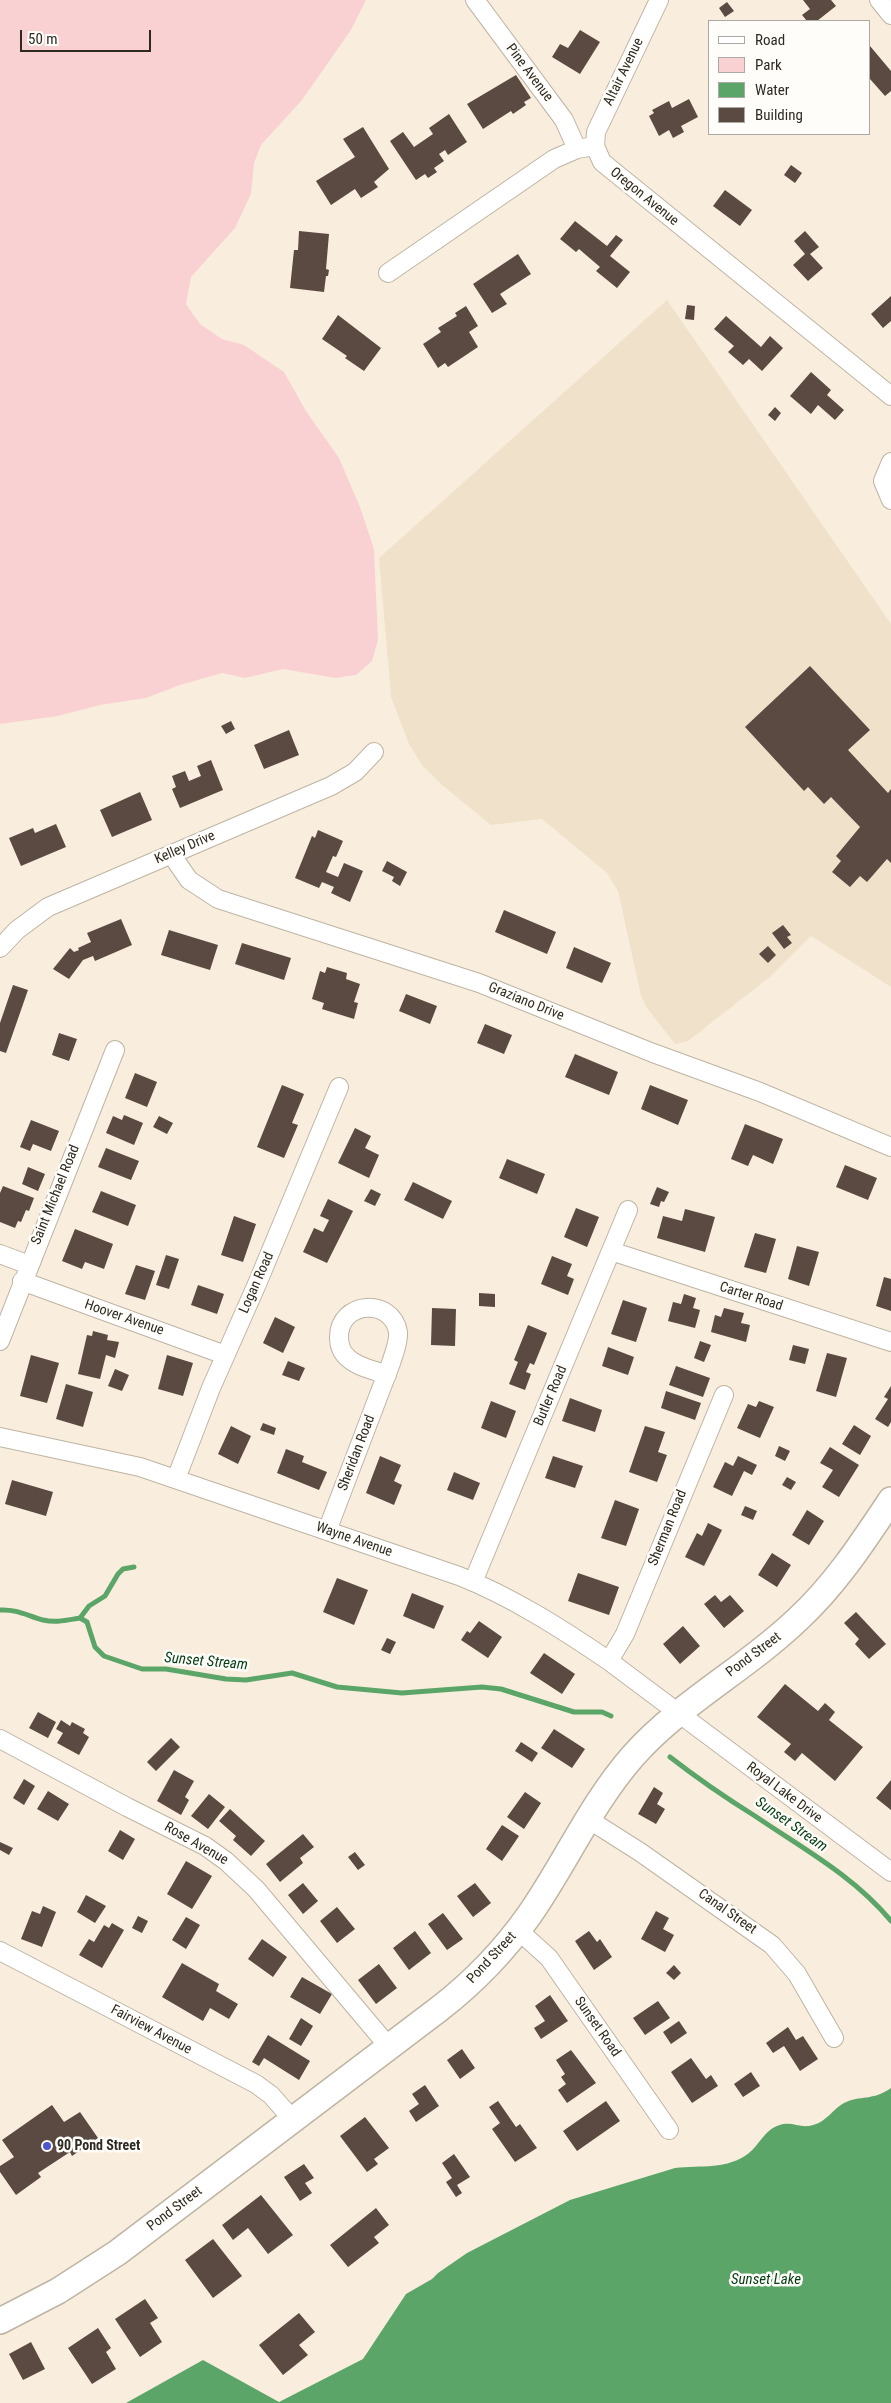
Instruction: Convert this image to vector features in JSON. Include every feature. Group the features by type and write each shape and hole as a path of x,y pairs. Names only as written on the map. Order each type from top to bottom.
{"main road":[{"name":"Pond Street","path":"0,2321 36,2303 97,2266 461,1992 488,1966 518,1930 551,1882 607,1789 632,1758 678,1713 798,1619 850,1561 891,1500"}],"street":[{"name":"Pine Avenue","path":"475,0 564,120 572,134 577,149"},
{"name":"Altair Avenue","path":"595,146 598,126 659,0"},
{"path":"879,0 891,14"},
{"path":"388,273 554,159 577,149 595,146"},
{"name":"Oregon Avenue","path":"595,146 602,162 612,172 891,396"},
{"path":"888,468 884,488 891,500"},
{"name":"Kelley Drive","path":"0,948 17,930 48,907 331,786 354,772 374,752"},
{"name":"Graziano Drive","path":"171,854 189,880 218,899 488,986 653,1053 760,1092 891,1147"},
{"name":"Saint Michael Road","path":"0,1341 22,1281 115,1050"},
{"name":"Logan Road","path":"176,1479 225,1355 258,1284 339,1087"},
{"name":"Butler Road","path":"474,1582 628,1210"},
{"name":"Carter Road","path":"611,1252 891,1342"},
{"path":"0,1254 29,1265"},
{"name":"Hoover Avenue","path":"22,1281 225,1355"},
{"name":"Sheridan Road","path":"327,1531 387,1375"},
{"name":"Sherman Road","path":"609,1661 625,1634 724,1395"},
{"name":"Wayne Avenue","path":"0,1436 122,1462 474,1582 542,1619 609,1661 678,1713"},
{"name":"Royal Lake Drive","path":"678,1713 891,1872"},
{"name":"Rose Avenue","path":"0,1739 127,1807 205,1846 231,1864 262,1896 389,2047"},
{"name":"Canal Street","path":"588,1819 648,1857 772,1945 797,1974 834,2038"},
{"name":"Sunset Road","path":"518,1930 549,1958 669,2130"},
{"name":"Fairview Avenue","path":"0,1951 256,2084 271,2095 293,2120"}],"shaded area":[{"path":"667,300 891,624 891,987 811,936 770,977 688,1041 675,1044 647,1008 641,996 618,891 607,873 542,819 491,825 442,785 422,765 409,744 391,697 379,558"}],"green space":[{"path":"0,0 366,0 351,30 302,100 261,145 254,163 251,194 235,228 191,277 186,304 200,324 222,339 244,345 284,372 306,411 339,458 360,507 374,549 378,640 372,661 356,675 335,678 283,669 245,678 222,673 180,685 146,698 100,705 58,716 0,724"}],"water":[{"name":"Sunset Lake","path":"891,2088 891,2403 126,2403 203,2360 279,2402 363,2359 406,2294 432,2279 467,2253 570,2200 675,2168 714,2166 732,2162 749,2153 766,2133 775,2127 784,2124 813,2125 822,2121 844,2103 878,2095"}],"building":[{"path":"803,0 831,0 836,6 818,20 806,20 802,15 810,9"},
{"path":"727,2 734,11 725,17 719,8"},
{"path":"580,30 600,42 580,74 552,57 560,44 568,48"},
{"path":"871,47 891,71 891,91 885,96 871,80"},
{"path":"516,75 531,98 524,102 526,105 513,114 511,111 483,129 467,104"},
{"path":"689,99 698,117 681,126 684,132 673,138 669,130 659,136 649,116 654,113 652,110 669,101 672,108"},
{"path":"449,114 467,142 448,155 445,150 439,154 444,161 434,168 437,172 428,178 425,174 416,180 390,141 403,132 414,147 433,134 429,128"},
{"path":"363,127 389,169 374,182 378,187 361,198 355,189 331,205 316,181 355,157 343,139"},
{"path":"791,165 802,173 795,183 784,175"},
{"path":"725,190 752,210 740,226 713,206"},
{"path":"575,221 607,246 616,235 623,240 610,256 630,272 617,288 596,271 600,267 579,249 576,252 560,239"},
{"path":"299,231 329,234 326,269 329,270 328,276 326,276 324,292 290,288 294,250 298,250"},
{"path":"805,231 819,247 810,254 823,268 808,281 793,265 805,254 794,241"},
{"path":"518,254 531,274 500,294 507,304 492,313 473,284"},
{"path":"891,296 891,321 883,328 871,314"},
{"path":"687,305 695,306 694,320 685,319"},
{"path":"466,306 478,326 469,332 478,347 448,367 445,363 438,368 423,344 441,332 438,328 457,316 455,313"},
{"path":"338,315 381,348 364,371 345,358 347,356 322,339"},
{"path":"726,316 761,347 770,336 783,348 762,371 749,359 743,365 728,352 734,346 714,329"},
{"path":"811,372 831,390 827,395 844,410 835,420 818,405 811,414 790,396"},
{"path":"775,407 781,413 775,421 768,415"},
{"path":"810,666 870,730 848,750 888,793 891,789 891,863 887,859 867,882 860,876 850,887 832,872 841,861 836,856 860,827 831,797 824,804 808,787 804,791 745,727"},
{"path":"231,721 235,729 226,734 221,726"},
{"path":"289,730 299,755 264,769 254,745"},
{"path":"211,760 223,790 180,808 172,789 176,787 172,776 185,771 189,781 201,776 197,766"},
{"path":"140,792 152,820 112,837 100,810"},
{"path":"56,824 66,847 21,866 9,838 33,828 35,833"},
{"path":"318,830 343,841 336,857 333,856 326,872 338,877 344,863 363,871 350,902 331,893 334,887 322,882 319,888 295,878 312,836 315,838"},
{"path":"387,861 407,872 400,886 392,881 394,877 382,871"},
{"path":"504,910 556,932 547,954 495,932"},
{"path":"121,919 132,945 95,961 93,956 83,960 69,979 53,969 70,948 74,952 91,942 87,933"},
{"path":"783,925 791,935 787,937 792,943 784,949 772,933"},
{"path":"169,930 218,945 210,970 161,955"},
{"path":"242,943 291,958 284,980 235,964"},
{"path":"768,946 776,955 768,963 759,954"},
{"path":"574,947 611,963 602,983 566,968"},
{"path":"327,967 347,973 346,979 360,984 354,1002 358,1003 354,1019 322,1009 324,1003 312,999 320,971 325,973"},
{"path":"13,985 28,990 6,1053 0,1051 0,1023"},
{"path":"406,994 437,1006 430,1024 399,1011"},
{"path":"485,1024 512,1035 504,1054 477,1043"},
{"path":"59,1033 77,1039 69,1061 52,1055"},
{"path":"575,1054 618,1072 609,1095 565,1077"},
{"path":"135,1073 157,1082 147,1107 125,1098"},
{"path":"282,1085 304,1094 292,1123 298,1125 284,1158 257,1147"},
{"path":"650,1085 688,1100 678,1125 641,1109"},
{"path":"124,1115 143,1123 134,1145 106,1133 113,1116 122,1120"},
{"path":"159,1116 173,1123 167,1134 153,1127"},
{"path":"31,1120 59,1131 51,1151 33,1144 30,1151 20,1147"},
{"path":"745,1124 783,1139 773,1164 753,1155 748,1166 731,1159"},
{"path":"355,1128 371,1136 365,1148 379,1155 369,1178 338,1163"},
{"path":"106,1148 139,1161 131,1180 98,1167"},
{"path":"507,1159 545,1174 537,1194 499,1178"},
{"path":"845,1165 877,1178 868,1200 836,1187"},
{"path":"28,1167 45,1174 38,1191 22,1184"},
{"path":"413,1182 452,1201 443,1219 404,1200"},
{"path":"3,1186 34,1198 29,1211 26,1210 21,1222 18,1221 15,1228 0,1222 0,1193"},
{"path":"657,1187 669,1192 664,1202 661,1201 659,1207 650,1204"},
{"path":"371,1189 381,1194 375,1206 364,1201"},
{"path":"101,1191 136,1205 128,1226 92,1212"},
{"path":"328,1199 353,1211 327,1263 303,1252 314,1228 323,1232 329,1220 320,1216"},
{"path":"576,1208 599,1217 587,1247 564,1237"},
{"path":"685,1209 715,1217 705,1252 657,1238 663,1216 682,1221"},
{"path":"234,1216 256,1224 243,1262 221,1255"},
{"path":"75,1229 113,1244 104,1269 85,1262 82,1269 62,1261"},
{"path":"755,1233 776,1239 766,1273 744,1267"},
{"path":"797,1246 819,1252 809,1286 788,1279"},
{"path":"166,1255 179,1259 169,1289 156,1285"},
{"path":"552,1256 572,1264 567,1276 574,1279 568,1295 541,1284"},
{"path":"136,1265 155,1271 145,1300 125,1294"},
{"path":"884,1277 891,1279 891,1311 876,1306"},
{"path":"198,1285 224,1294 217,1314 191,1305"},
{"path":"479,1293 495,1294 495,1307 479,1306"},
{"path":"684,1294 696,1298 693,1308 700,1310 695,1328 668,1321 673,1302 681,1304"},
{"path":"623,1300 647,1308 636,1342 611,1334"},
{"path":"432,1308 456,1309 455,1346 431,1345"},
{"path":"724,1308 744,1313 741,1323 750,1325 746,1342 711,1332 715,1315 721,1317"},
{"path":"275,1317 295,1327 283,1353 263,1343"},
{"path":"528,1325 547,1333 534,1365 530,1363 526,1372 531,1374 525,1390 509,1384 518,1362 514,1360"},
{"path":"93,1331 108,1335 107,1340 119,1342 115,1358 106,1355 100,1379 78,1374 87,1335 92,1336"},
{"path":"700,1341 711,1345 704,1362 694,1358"},
{"path":"793,1345 809,1349 805,1364 789,1360"},
{"path":"608,1347 634,1357 628,1375 602,1366"},
{"path":"827,1353 847,1358 836,1397 816,1391"},
{"path":"31,1355 59,1363 47,1403 20,1396"},
{"path":"167,1355 193,1363 183,1396 158,1389"},
{"path":"288,1361 305,1368 299,1381 282,1375"},
{"path":"676,1366 710,1378 703,1397 669,1385"},
{"path":"115,1369 129,1375 122,1391 108,1386"},
{"path":"66,1384 93,1392 83,1427 56,1419"},
{"path":"891,1386 891,1422 888,1427 875,1419 888,1399 884,1397"},
{"path":"666,1391 701,1403 695,1420 661,1408"},
{"path":"570,1398 602,1410 595,1432 562,1421"},
{"path":"491,1401 516,1411 506,1438 481,1428"},
{"path":"759,1401 774,1407 760,1438 737,1428 748,1404 756,1407"},
{"path":"263,1423 276,1428 274,1435 260,1430"},
{"path":"854,1425 871,1436 860,1455 842,1444"},
{"path":"231,1426 251,1436 238,1464 218,1454"},
{"path":"645,1426 665,1432 658,1452 667,1455 657,1482 629,1472"},
{"path":"779,1446 790,1451 785,1461 775,1456"},
{"path":"830,1447 859,1465 839,1497 822,1487 833,1470 820,1463"},
{"path":"286,1449 304,1456 302,1462 327,1472 319,1490 277,1473"},
{"path":"380,1456 401,1465 394,1481 402,1485 394,1505 366,1493"},
{"path":"553,1456 583,1466 575,1488 545,1478"},
{"path":"738,1456 757,1465 752,1475 744,1471 732,1496 713,1487 725,1462 733,1466"},
{"path":"454,1472 480,1483 473,1500 447,1490"},
{"path":"787,1477 796,1482 791,1490 782,1485"},
{"path":"12,1480 53,1492 46,1516 5,1504"},
{"path":"615,1500 639,1509 626,1546 601,1538"},
{"path":"745,1506 757,1511 753,1520 741,1515"},
{"path":"807,1510 824,1521 809,1545 792,1535"},
{"path":"708,1523 722,1530 704,1566 685,1557 697,1533 702,1536"},
{"path":"772,1553 791,1565 777,1587 758,1575"},
{"path":"578,1573 619,1587 609,1615 568,1601"},
{"path":"337,1578 368,1590 354,1625 323,1612"},
{"path":"412,1593 444,1606 434,1629 403,1616"},
{"path":"715,1595 721,1602 730,1595 744,1611 724,1628 704,1604"},
{"path":"856,1612 886,1644 869,1659 855,1644 859,1639 844,1623"},
{"path":"479,1621 502,1637 488,1658 461,1640 467,1631 470,1633"},
{"path":"683,1626 700,1646 680,1664 663,1644"},
{"path":"387,1638 396,1642 390,1654 381,1650"},
{"path":"544,1653 575,1674 562,1694 530,1673"},
{"path":"785,1684 818,1711 825,1703 835,1712 829,1720 863,1747 835,1781 802,1753 795,1761 784,1752 791,1744 757,1717"},
{"path":"38,1712 56,1722 48,1738 29,1728"},
{"path":"61,1720 70,1726 72,1722 85,1729 83,1733 89,1737 79,1755 57,1743 63,1733 56,1729"},
{"path":"554,1729 585,1749 572,1768 541,1748"},
{"path":"171,1738 180,1747 156,1771 147,1762"},
{"path":"521,1742 538,1753 532,1762 515,1751"},
{"path":"174,1770 194,1781 185,1797 189,1800 181,1815 157,1801"},
{"path":"24,1779 35,1786 24,1805 13,1798"},
{"path":"891,1780 891,1810 876,1798"},
{"path":"654,1787 663,1793 657,1804 665,1809 656,1824 638,1814"},
{"path":"48,1791 69,1804 58,1821 37,1809"},
{"path":"525,1792 541,1803 524,1829 507,1817"},
{"path":"209,1794 225,1807 208,1829 191,1816"},
{"path":"230,1809 265,1841 251,1856 233,1840 236,1836 219,1821"},
{"path":"502,1825 519,1836 502,1861 486,1849"},
{"path":"120,1830 135,1839 123,1860 108,1851"},
{"path":"303,1834 314,1847 300,1858 303,1863 280,1882 266,1864"},
{"path":"0,1842 13,1848 9,1855 0,1850"},
{"path":"355,1852 365,1865 358,1870 348,1857"},
{"path":"186,1861 212,1876 192,1909 167,1894"},
{"path":"303,1883 318,1901 303,1914 288,1895"},
{"path":"475,1883 491,1903 473,1917 457,1896"},
{"path":"86,1895 106,1906 95,1923 77,1912"},
{"path":"43,1906 56,1912 42,1947 21,1939 32,1911 40,1914"},
{"path":"337,1907 355,1929 337,1943 320,1921"},
{"path":"656,1911 669,1918 663,1929 674,1935 665,1952 641,1939"},
{"path":"443,1913 463,1939 447,1950 428,1924"},
{"path":"138,1916 148,1921 142,1933 132,1928"},
{"path":"186,1917 200,1925 186,1949 172,1940"},
{"path":"112,1923 124,1930 102,1968 79,1955 89,1939 94,1942 104,1925 109,1928"},
{"path":"415,1931 431,1953 409,1970 393,1948"},
{"path":"589,1931 597,1942 600,1939 612,1957 594,1970 575,1941"},
{"path":"262,1939 287,1957 273,1977 248,1959"},
{"path":"182,1963 219,1984 216,1991 238,2004 229,2019 210,2008 203,2021 162,1997"},
{"path":"379,1964 397,1988 376,2004 358,1980"},
{"path":"674,1965 681,1973 674,1980 666,1973"},
{"path":"302,1977 332,1994 320,2014 290,1997"},
{"path":"550,1995 568,2021 541,2039 534,2028 545,2021 535,2006"},
{"path":"658,2001 670,2018 645,2035 633,2018"},
{"path":"301,2018 313,2026 301,2046 289,2039"},
{"path":"679,2021 687,2033 671,2044 663,2032"},
{"path":"788,2027 796,2040 803,2036 818,2059 800,2071 784,2046 773,2053 766,2043"},
{"path":"268,2035 310,2061 299,2080 264,2058 259,2066 252,2062"},
{"path":"462,2049 475,2068 460,2079 447,2060"},
{"path":"571,2050 596,2083 567,2103 558,2090 566,2084 561,2077 565,2074 556,2060"},
{"path":"691,2058 706,2079 711,2075 718,2086 692,2103 671,2072"},
{"path":"751,2072 760,2086 743,2097 734,2084"},
{"path":"425,2085 439,2106 416,2122 409,2111 419,2104 412,2094"},
{"path":"498,2101 516,2127 520,2124 537,2148 515,2162 492,2129 500,2123 489,2107"},
{"path":"606,2101 620,2121 577,2151 563,2131"},
{"name":"90 Pond Street","path":"52,2105 64,2122 80,2112 98,2138 72,2156 70,2152 38,2173 41,2177 16,2195 0,2172 0,2166 14,2157 2,2140"},
{"path":"365,2117 389,2148 374,2159 378,2164 367,2172 340,2136"},
{"path":"454,2154 470,2177 457,2185 462,2193 456,2197 446,2182 452,2178 442,2163"},
{"path":"304,2164 314,2178 305,2183 312,2193 300,2201 284,2177"},
{"path":"261,2195 293,2235 268,2254 248,2228 233,2240 222,2225"},
{"path":"376,2208 389,2225 374,2237 379,2243 348,2267 330,2245"},
{"path":"213,2239 242,2276 213,2298 185,2260"},
{"path":"145,2299 158,2318 150,2323 162,2342 140,2357 115,2319"},
{"path":"299,2313 315,2332 299,2345 308,2355 283,2375 259,2345"},
{"path":"98,2328 111,2348 106,2352 116,2369 92,2384 68,2348"},
{"path":"31,2342 45,2369 23,2380 9,2354"}],"waterway":[{"path":"80,1618 89,1606 105,1596 123,1569 134,1567"},
{"name":"Sunset Stream","path":"0,1610 17,1612 48,1621 80,1618 87,1622 95,1647 104,1656 142,1669 166,1669 226,1679 246,1680 292,1673 337,1687 402,1693 482,1687 501,1689 574,1712 602,1712 611,1716"},
{"name":"Sunset Stream","path":"670,1757 712,1788 844,1876 861,1890 891,1921"}],"place":[{"name":"90 Pond Street","path":"47,2146"}]}
